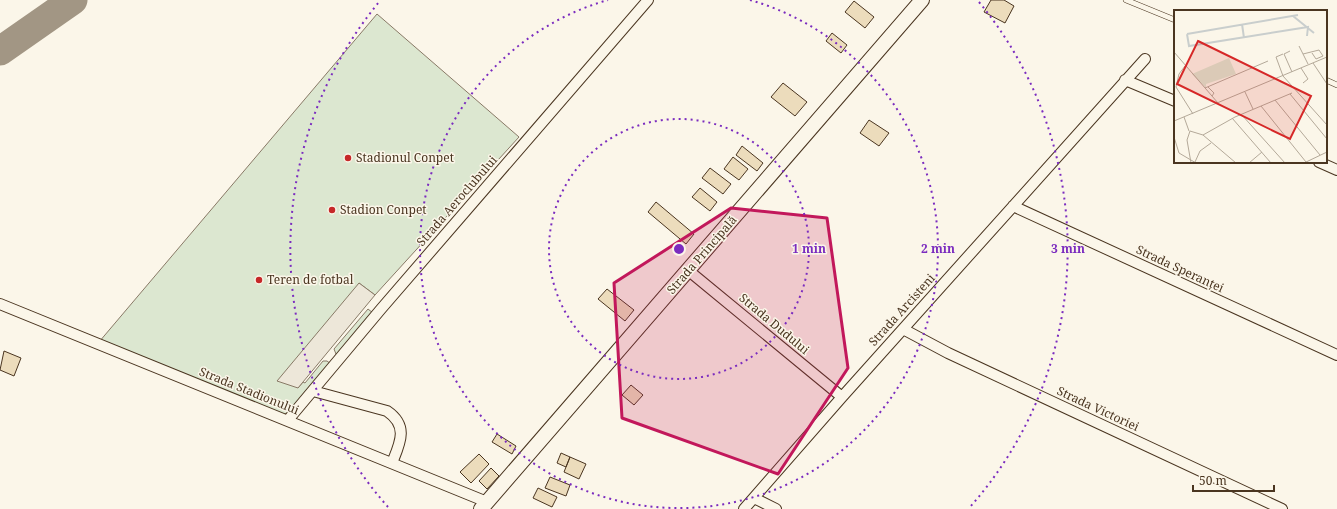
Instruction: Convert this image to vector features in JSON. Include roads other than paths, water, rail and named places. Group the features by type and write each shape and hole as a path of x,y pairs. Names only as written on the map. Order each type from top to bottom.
{"main road":[{"name":"Strada Principală","path":"484,506 922,0"}],"street":[{"name":"Strada Aeroclubului","path":"288,420 396,292 648,0"},
{"name":"Strada Arcisteni","path":"744,509 1012,206 1145,59"},
{"path":"1125,80 1174,101"},
{"path":"1321,163 1337,170"},
{"name":"Strada Speranței","path":"1012,206 1337,355"},
{"name":"Strada Dudului","path":"689,270 842,397"},
{"name":"Strada Stadionului","path":"0,304 392,463 484,506"},
{"name":"Strada Victoriei","path":"903,329 948,353 1282,509"},
{"path":"313,391 387,411 395,417 401,432 400,441 392,463"},
{"path":"754,498 776,509"}],"lane":[{"path":"1126,0 1174,20"},
{"path":"1327,80 1337,84"}],"place":[{"name":"Stadionul Conpet","path":"348,158"},
{"name":"Stadion Conpet","path":"332,210"},
{"name":"Teren de fotbal","path":"259,280"}]}
